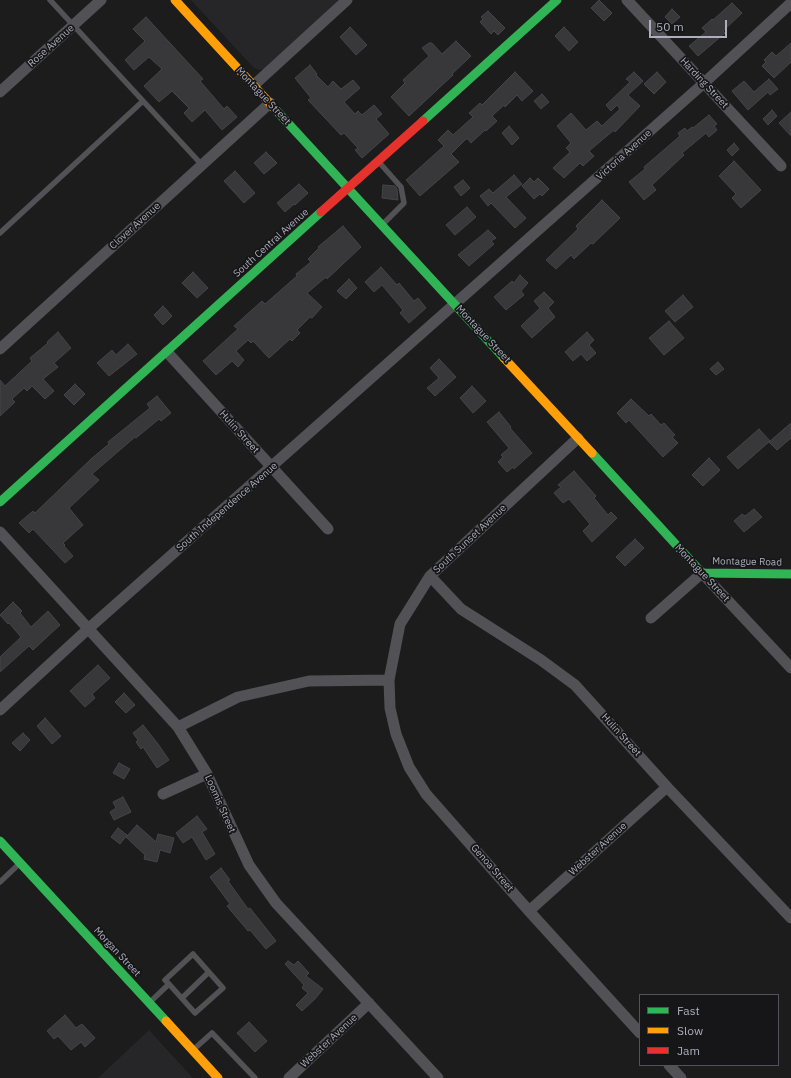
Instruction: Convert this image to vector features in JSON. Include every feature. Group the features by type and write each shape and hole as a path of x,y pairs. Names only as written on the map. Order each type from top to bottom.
{"main road":[{"name":"Montague Street","path":"175,0 702,573"},
{"name":"South Central Avenue","path":"0,502 558,0"},
{"name":"Montague Road","path":"702,573 791,574"},
{"name":"Morgan Street","path":"0,841 218,1078"}],"street":[{"name":"Rose Avenue","path":"0,92 101,0"},
{"path":"254,85 347,0"},
{"name":"Harding Street","path":"627,0 781,166"},
{"name":"Victoria Avenue","path":"455,304 704,84 791,3"},
{"name":"Clover Avenue","path":"0,349 270,103"},
{"name":"South Independence Avenue","path":"0,710 88,629 272,468 455,304"},
{"name":"Hulin Street","path":"167,352 328,529"},
{"name":"South Sunset Avenue","path":"389,680 400,624 430,576 578,438"},
{"name":"Loomis Street","path":"0,532 178,727 207,774 249,865 276,903 438,1078"},
{"path":"651,618 702,573"},
{"name":"Montague Street","path":"702,573 791,668"},
{"name":"Hulin Street","path":"430,576 461,609 541,660 575,686 667,787 791,918"},
{"path":"178,727 238,697 309,681 389,680"},
{"name":"Genoa Street","path":"389,680 390,708 396,734 409,767 426,794 529,911 639,1032"},
{"path":"163,794 207,774"},
{"name":"Webster Avenue","path":"529,911 667,787"},
{"name":"Webster Avenue","path":"289,1078 369,1003"},
{"path":"670,1066 681,1078"}],"lane":[{"path":"50,0 202,165"},
{"path":"0,233 143,101"},
{"path":"378,161 401,187 404,203 382,225"},
{"path":"0,882 20,863"},
{"path":"193,954 209,972 223,988 195,1013 165,980 193,954"},
{"path":"182,998 209,972"},
{"path":"149,1003 169,984"},
{"path":"192,1050 212,1033 252,1077"}],"shaded area":[{"path":"191,0 341,0 264,69 259,70 254,68"},
{"path":"149,1030 193,1078 98,1078"}],"building":[{"path":"599,0 612,13 604,21 591,8"},
{"path":"732,3 742,13 723,31 725,33 698,56 689,46 706,32 702,28"},
{"path":"672,9 680,17 672,24 665,17"},
{"path":"488,11 505,28 498,35 494,31 491,34 480,22 483,19 481,17"},
{"path":"146,17 203,79 200,81 224,109 227,106 237,117 222,130 205,110 192,122 184,113 189,108 172,91 159,102 144,86 162,69 149,57 134,70 125,60 145,41 133,29"},
{"path":"350,27 367,45 356,55 340,37"},
{"path":"564,27 578,42 569,51 555,36"},
{"path":"456,41 471,56 409,116 391,97 405,83 403,80 429,56 422,48 429,43 432,43 442,54"},
{"path":"791,43 791,62 774,78 762,66 766,62 764,60 772,52 776,56"},
{"path":"310,65 317,74 316,75 328,87 333,81 341,89 353,80 360,88 344,102 355,114 358,111 362,115 374,105 382,114 376,119 389,134 362,158 355,150 358,148 344,133 341,135 308,100 311,98 295,78"},
{"path":"515,72 533,91 522,101 517,95 505,107 504,105 492,116 497,121 471,143 468,139 466,139 451,154 459,162 420,196 406,180 444,146 438,140 448,130 453,135 473,117 469,113 480,103 482,105"},
{"path":"634,72 643,81 628,95 640,106 615,132 614,130 589,151 594,156 583,166 580,163 564,178 553,168 570,152 566,148 571,143 557,126 571,113 586,130 597,121 602,126 620,109 617,105 611,111 606,105 630,82 626,79"},
{"path":"657,72 666,82 654,94 644,84"},
{"path":"769,79 778,89 770,95 768,92 748,110 732,91 744,81 754,92"},
{"path":"542,94 549,102 541,109 534,101"},
{"path":"772,110 777,116 768,125 763,119"},
{"path":"791,112 791,136 779,123"},
{"path":"709,115 717,124 714,126 717,130 709,137 706,133 682,153 684,155 652,185 656,190 644,200 629,182 680,136 678,133 685,128 687,131 692,127 693,128"},
{"path":"509,126 519,138 512,145 502,133"},
{"path":"734,143 739,149 732,156 727,150"},
{"path":"266,152 277,163 264,174 254,163"},
{"path":"734,161 761,190 741,208 732,198 736,194 719,176"},
{"path":"235,171 255,193 244,203 224,181"},
{"path":"514,175 522,184 506,197 526,218 515,228 491,203 488,206 480,196 489,189 493,193"},
{"path":"530,178 534,182 538,178 549,189 542,196 540,194 534,199 522,186"},
{"path":"463,180 470,188 461,196 454,187"},
{"path":"299,184 308,193 285,212 277,203"},
{"path":"383,185 395,186 397,189 398,200 382,198"},
{"path":"602,200 620,218 593,244 591,243 574,259 571,255 556,269 546,260 578,229 576,226"},
{"path":"467,207 476,217 455,235 446,225"},
{"path":"343,226 361,247 327,279 326,277 307,293 322,307 312,318 310,317 297,330 300,333 292,341 290,339 269,358 253,341 251,343 248,340 236,351 244,360 238,367 232,361 216,375 203,361 238,329 234,326 262,301 265,304 297,276 296,274 311,262 308,259 319,248 318,247"},
{"path":"488,230 496,238 491,241 494,244 469,266 458,255"},
{"path":"381,267 397,285 399,283 414,301 418,298 426,308 409,323 400,313 403,310 382,285 374,292 365,282"},
{"path":"193,272 208,288 197,298 182,283"},
{"path":"520,275 528,283 521,291 524,295 506,310 494,297 512,281 514,283"},
{"path":"349,279 357,288 346,299 337,291"},
{"path":"544,292 554,302 548,308 555,317 532,338 521,326 540,308 534,301"},
{"path":"683,295 693,307 675,322 665,311"},
{"path":"163,306 172,316 163,325 154,315"},
{"path":"669,321 684,338 664,355 649,338"},
{"path":"58,332 71,348 54,363 58,367 43,379 54,391 45,399 32,386 27,391 24,388 12,399 15,402 0,416 0,380 5,386 32,361 30,358 48,343 47,342"},
{"path":"587,332 594,340 589,345 596,353 587,361 581,354 573,361 565,352"},
{"path":"128,344 137,354 109,376 97,363 112,350 116,355"},
{"path":"439,359 456,377 435,396 427,388 439,378 430,368"},
{"path":"718,362 724,369 716,375 710,369"},
{"path":"75,384 85,394 74,405 64,395"},
{"path":"472,386 486,401 473,413 460,398"},
{"path":"157,396 171,413 161,421 159,419 136,438 135,437 92,474 99,480 69,508 83,525 63,543 73,556 65,563 33,529 29,533 19,523 33,511 35,513 91,459 109,444 108,442 150,408 147,404"},
{"path":"631,399 649,416 651,414 661,425 664,423 675,435 672,437 678,443 663,457 629,420 626,423 617,413"},
{"path":"499,412 511,427 510,428 532,453 514,469 513,467 507,472 498,462 503,457 501,455 509,448 487,422"},
{"path":"791,423 791,438 777,450 769,442"},
{"path":"759,429 770,441 738,469 727,457"},
{"path":"709,458 720,470 703,486 692,475"},
{"path":"574,471 596,496 594,498 608,515 611,512 617,518 592,542 583,531 590,524 569,499 563,503 554,493 561,487 558,485"},
{"path":"754,509 762,517 744,532 734,521 742,514 745,516"},
{"path":"635,539 644,548 625,566 616,557"},
{"path":"13,602 22,611 20,613 31,627 48,611 60,625 33,650 29,646 0,672 0,657 21,637 0,615"},
{"path":"98,665 110,678 92,694 95,698 85,707 70,691"},
{"path":"124,693 135,705 126,713 115,702"},
{"path":"45,718 61,736 52,744 37,726"},
{"path":"143,725 169,760 157,768 143,747 141,749 136,742 138,740 133,733"},
{"path":"23,733 30,740 20,751 12,743"},
{"path":"119,763 130,769 124,779 113,773"},
{"path":"123,797 131,812 114,820 110,812 116,808 113,802"},
{"path":"197,816 207,829 202,832 215,854 206,860 192,837 183,843 176,833"},
{"path":"137,825 156,842 158,834 174,838 170,853 160,850 157,862 144,859 145,855 126,837"},
{"path":"118,828 127,835 120,844 111,837"},
{"path":"221,868 230,880 228,881 248,909 250,908 276,941 266,949 250,930 248,931 227,906 230,904 210,877"},
{"path":"288,961 294,965 298,961 309,973 306,976 323,989 302,1011 296,1005 308,993 302,988 304,985 285,964"},
{"path":"65,1015 76,1028 82,1024 95,1038 85,1047 81,1042 71,1050 58,1036 54,1039 47,1031"},
{"path":"249,1022 267,1041 255,1052 237,1033"}],"traffic: fast":[{"path":"423,121 557,0"},
{"path":"275,109 504,358"},
{"path":"0,502 321,212"},
{"path":"592,453 702,573 791,574"},
{"path":"0,841 166,1021"}],"traffic: slow":[{"path":"175,0 275,109"},
{"path":"504,358 592,453"},
{"path":"166,1021 218,1078"}],"traffic: jam":[{"path":"321,212 423,121"}]}
